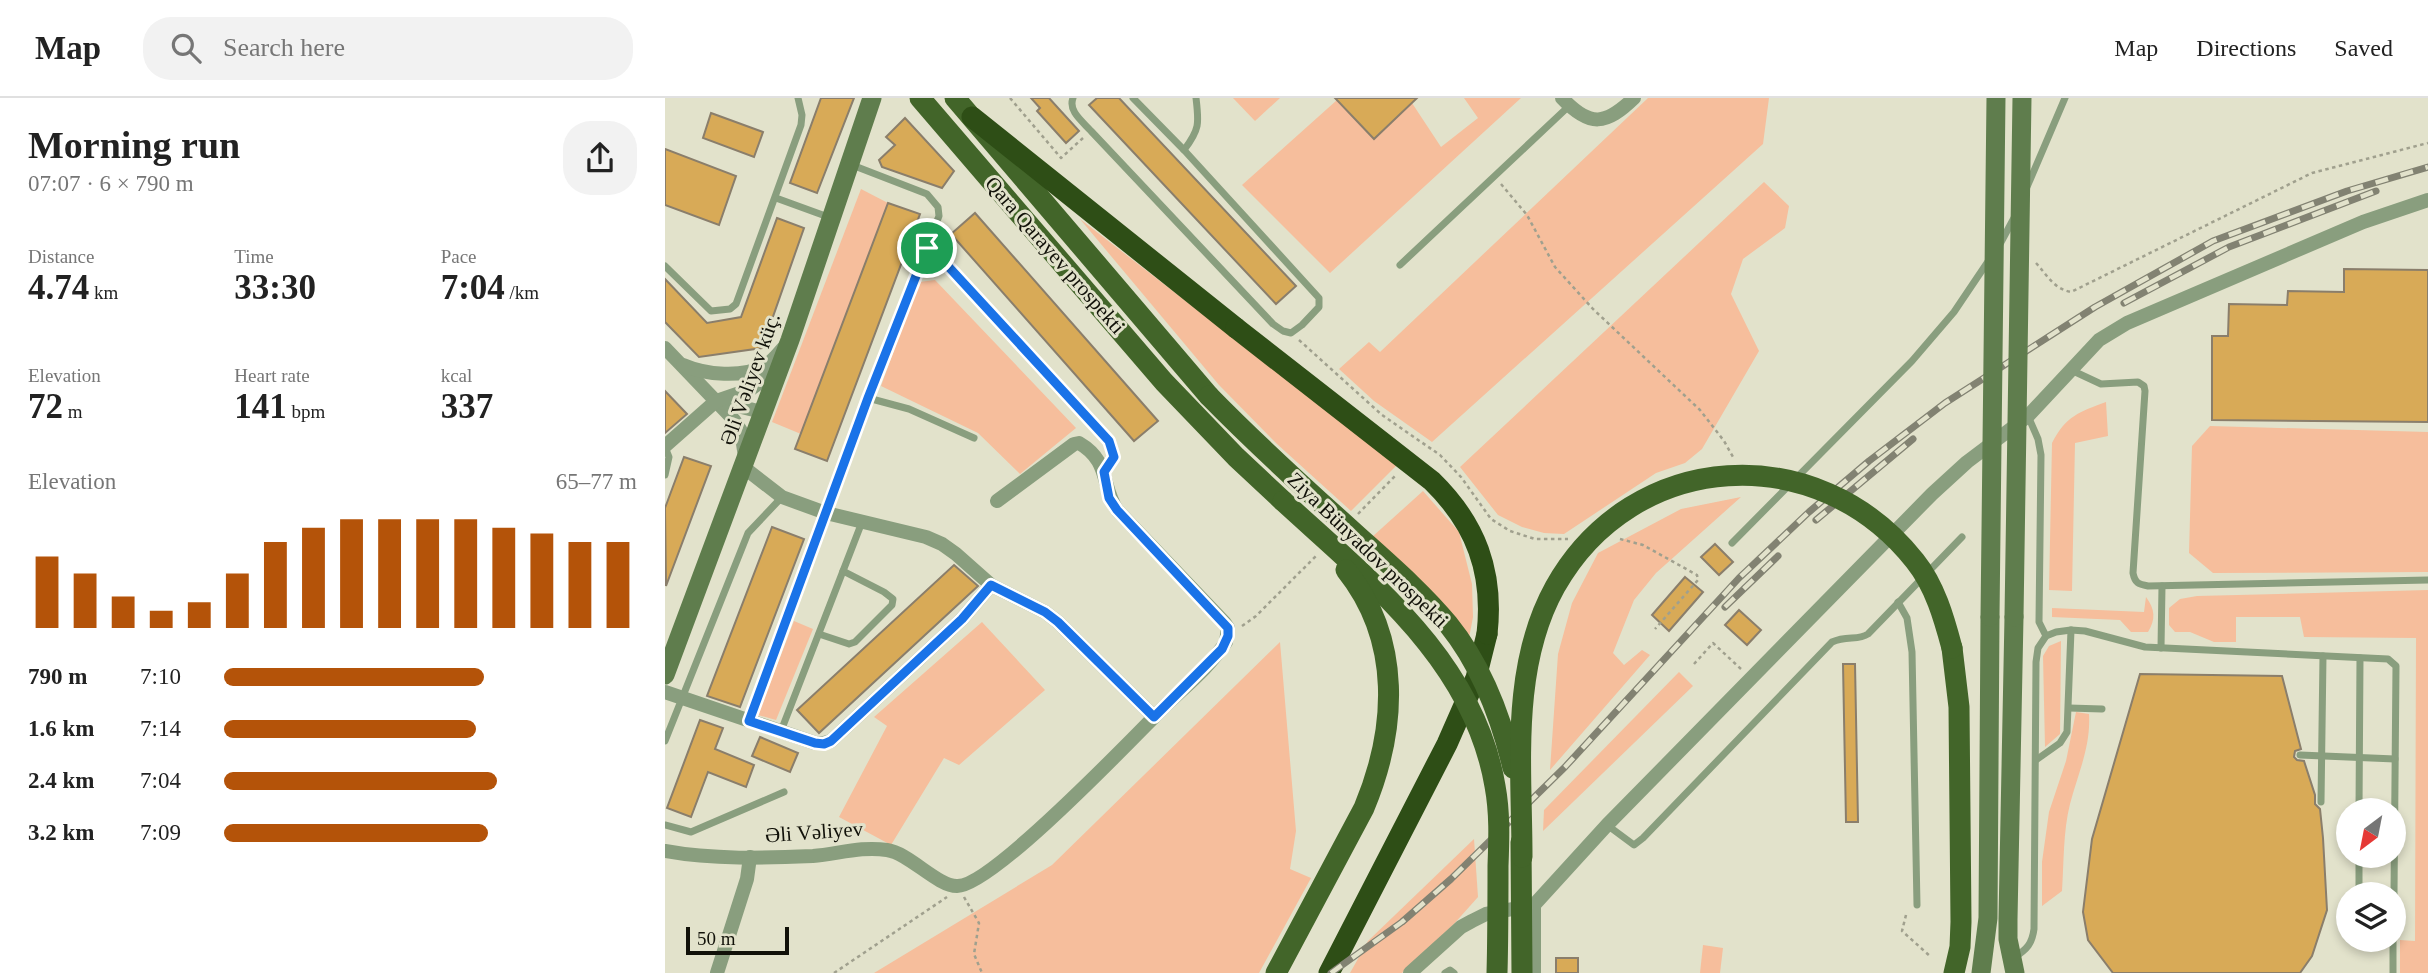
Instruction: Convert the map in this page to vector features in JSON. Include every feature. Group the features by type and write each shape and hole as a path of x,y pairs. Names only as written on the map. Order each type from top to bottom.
{"highway":[{"path":"972,117 1431,481 1459,511 1481,553 1488,601 1487,634 1476,678 1447,744 1329,973"}],"main road":[{"name":"Əli Vəliyev küç.","path":"665,675 790,340 873,98"},
{"path":"904,98 924,103"},
{"name":"Qara Qarayev prospekti","path":"955,98 1209,396"},
{"path":"1981,973 1988,918 1996,98"},
{"path":"2013,966 2008,919 2022,98"},
{"name":"Qara Qarayev prospekti","path":"924,103 1191,412"},
{"name":"Ziya Bünyadov prospekti","path":"1209,396 1422,597 1455,635 1489,692 1506,734 1515,775 1523,857 1522,973"},
{"name":"Ziya Bünyadov prospekti","path":"1191,412 1394,603 1449,669 1480,731 1493,776 1499,817 1497,973"},
{"path":"1523,857 1522,716 1532,642 1555,587 1568,568 1607,525 1645,499 1665,490 1697,480 1739,474 1797,481 1827,492 1878,523 1917,563 1943,614 1952,648 1959,707 1961,922 1954,973"},
{"path":"1276,973 1364,808 1385,747 1389,716 1387,664 1365,601 1349,573 1283,501"}],"street":[{"path":"1566,102 1582,116 1605,120 1619,113 1634,98"},
{"path":"1410,973 1453,934 1472,921 1486,914 1534,905 1607,825 1953,474 2028,416 2099,340 2127,323 2363,222 2428,200"},
{"path":"681,364 706,372 744,373 765,366 790,340"},
{"path":"665,348 734,420 744,444 744,462 782,497 826,513 926,537 942,544 991,585 1045,612 1058,622 1154,717"},
{"path":"665,447 716,401 751,389 780,367"},
{"path":"716,401 762,412"},
{"path":"957,886 969,882 1005,858 1069,803 1222,649 1228,636 1228,628 1117,510 1109,498 1104,472 1079,443 997,501"},
{"path":"665,692 824,744 831,741 962,619 991,585"},
{"name":"Əli Vəliyev","path":"665,851 702,856 750,857 814,856 865,848 890,850 957,886"},
{"path":"717,973 747,879 750,857"},
{"path":"1534,905 1534,973"}],"lane":[{"path":"665,265 711,311 730,309 736,304 801,125 798,98"},
{"path":"1073,98 1073,111 1091,131 1273,324 1291,333 1319,307 1319,298 1133,98"},
{"path":"1184,150 1199,124 1196,98"},
{"path":"1732,543 1912,361 1954,312 2008,232 2065,98"},
{"path":"1400,265 1495,176 1566,102"},
{"path":"749,721 868,398 939,216 939,207 927,194 851,164"},
{"path":"776,198 831,219"},
{"path":"927,248 946,264 1109,441 1114,457 1104,472"},
{"path":"2070,370 2101,384 2138,382 2144,386 2133,573 2139,584 2162,586 2428,580"},
{"path":"868,398 909,409 974,438"},
{"path":"2028,416 2038,439 2041,455 2039,622 2046,636"},
{"path":"665,447 669,457 665,475"},
{"path":"665,741 748,533 782,497"},
{"path":"781,732 862,522"},
{"path":"1607,825 1634,845 1643,838 1832,642 1843,637 1863,637 1962,537"},
{"path":"819,634 849,644 855,642 892,605 893,599 884,592 843,571"},
{"path":"2161,648 2162,586"},
{"path":"1898,602 1907,618 1912,652 1917,905"},
{"path":"2036,760 2065,738 2069,708 2071,630"},
{"path":"2013,966 2028,949 2034,929 2036,662 2038,648 2046,636 2056,632 2071,630 2098,634 2135,645 2161,648 2388,659 2396,666 2394,882"},
{"path":"2321,802 2323,656"},
{"path":"2359,798 2361,657"},
{"path":"2069,708 2102,709"},
{"path":"2300,755 2395,759"},
{"path":"665,825 691,832 784,792"},
{"path":"2393,952 2393,973"},
{"path":"1445,973 1450,970 1454,973"}],"path":[{"path":"1010,98 1061,158 1091,131"},
{"path":"2035,262 2054,285 2071,292 2312,173 2428,143"},
{"path":"1495,176 1527,215 1555,267 1593,309 1700,410 1724,441 1737,464"},
{"path":"1291,333 1382,415 1440,455 1456,471 1491,519"},
{"path":"1655,629 1694,584"},
{"path":"1694,664 1713,643 1751,678"},
{"path":"834,973 941,903 957,886 979,923 974,954 982,973"},
{"path":"1906,915 1902,931 1931,957"}],"shaded area":[{"path":"1233,98 1280,98 1255,121"},
{"path":"1464,98 1521,98 1330,273 1242,185 1337,100 1374,139 1412,103 1441,147 1478,118"},
{"path":"1648,98 1769,98 1763,144 1432,442 1374,401 1339,369 1369,342 1380,352"},
{"path":"1764,182 1789,206 1785,228 1743,259 1731,294 1759,351 1702,449 1685,463 1656,473 1564,534 1544,533 1522,527 1498,515 1460,467"},
{"path":"861,189 888,203 801,434 772,422"},
{"path":"1080,219 1397,465 1351,511 1277,444 1219,385"},
{"path":"935,280 1076,428 1020,474 978,433 881,386 919,282"},
{"path":"2106,402 2108,436 2075,443 2072,591 2049,590 2052,443 2074,416"},
{"path":"2210,426 2428,432 2428,572 2213,573 2189,553 2192,446"},
{"path":"1423,491 1459,532 1472,584 1473,617 1469,638 1372,537"},
{"path":"1741,497 1656,573 1634,600 1613,653 1624,665 1642,650 1650,655 1550,770 1558,654 1572,603 1598,553 1681,509"},
{"path":"2428,590 2428,973 2400,973 2400,952 2406,952 2406,940 2415,941 2416,638 2304,637 2300,617 2236,617 2236,642 2214,642 2190,632 2175,632 2169,625 2169,608 2180,599 2197,596"},
{"path":"2146,597 2153,614 2148,632 2131,632 2120,620 2052,617 2052,608 2144,612"},
{"path":"794,621 813,629 776,720 758,715"},
{"path":"982,622 1045,690 959,765 944,758 891,845 839,817 887,726 874,717"},
{"path":"2061,641 2060,734 2045,747 2043,656 2049,646"},
{"path":"1280,642 1296,831 1290,869 1311,878 1259,973 874,973 1052,865"},
{"path":"1679,672 1693,686 1543,831 1544,810"},
{"path":"2076,712 2089,714 2089,726 2086,749 2068,815 2062,891 2042,906 2042,862 2049,812 2066,761"},
{"path":"1474,839 1478,897 1453,925 1402,973 1350,973 1368,941"},
{"path":"1703,945 1723,948 1720,973 1700,973"}],"building":[{"path":"821,98 854,98 817,193 790,183"},
{"path":"1031,98 1049,98 1079,131 1066,143 1037,111 1040,108"},
{"path":"1097,98 1119,98 1296,286 1276,304 1089,105"},
{"path":"1335,98 1417,98 1374,139"},
{"path":"711,113 763,132 754,157 703,138"},
{"path":"905,118 954,171 942,188 882,167 879,160 895,145 886,137"},
{"path":"665,149 736,176 719,225 665,205"},
{"path":"888,203 920,214 827,461 795,449"},
{"path":"975,213 1158,421 1134,441 951,234"},
{"path":"777,218 804,228 762,348 699,357 665,322 665,279 707,323 741,317"},
{"path":"2344,269 2428,270 2428,422 2212,420 2212,336 2228,336 2229,304 2287,305 2288,291 2344,292"},
{"path":"665,391 687,414 665,433"},
{"path":"684,457 711,466 666,586 665,508"},
{"path":"772,527 804,539 740,707 707,696"},
{"path":"1715,544 1733,562 1719,575 1701,557"},
{"path":"954,565 978,586 819,733 797,710"},
{"path":"1685,577 1703,592 1669,631 1652,615"},
{"path":"1739,610 1761,630 1747,645 1725,625"},
{"path":"1843,664 1855,664 1858,822 1846,822"},
{"path":"2140,674 2282,676 2301,749 2295,751 2294,757 2304,761 2315,795 2315,804 2320,809 2323,838 2327,910 2312,956 2300,973 2113,973 2088,940 2083,912 2092,839"},
{"path":"700,720 723,728 715,749 754,765 746,787 708,772 691,817 667,808"},
{"path":"760,737 798,753 790,772 752,756"},
{"path":"1556,958 1578,958 1578,973 1556,973"}],"railway":[{"path":"1331,973 1402,922 1451,879 1565,767 1739,578 1809,512 1869,461 1945,403 2095,307 2213,241 2347,191 2428,167"},
{"path":"2124,303 2229,247 2376,191"},
{"path":"1816,520 1913,439"},
{"path":"1725,607 1778,556"}],"route":[{"path":"927,248 937,254 1109,441 1114,457 1104,472 1109,498 1117,510 1228,628 1228,636 1222,649 1154,717 1058,622 1045,612 991,585 962,619 831,741 824,744 815,743 749,721 868,398 927,248"}]}
